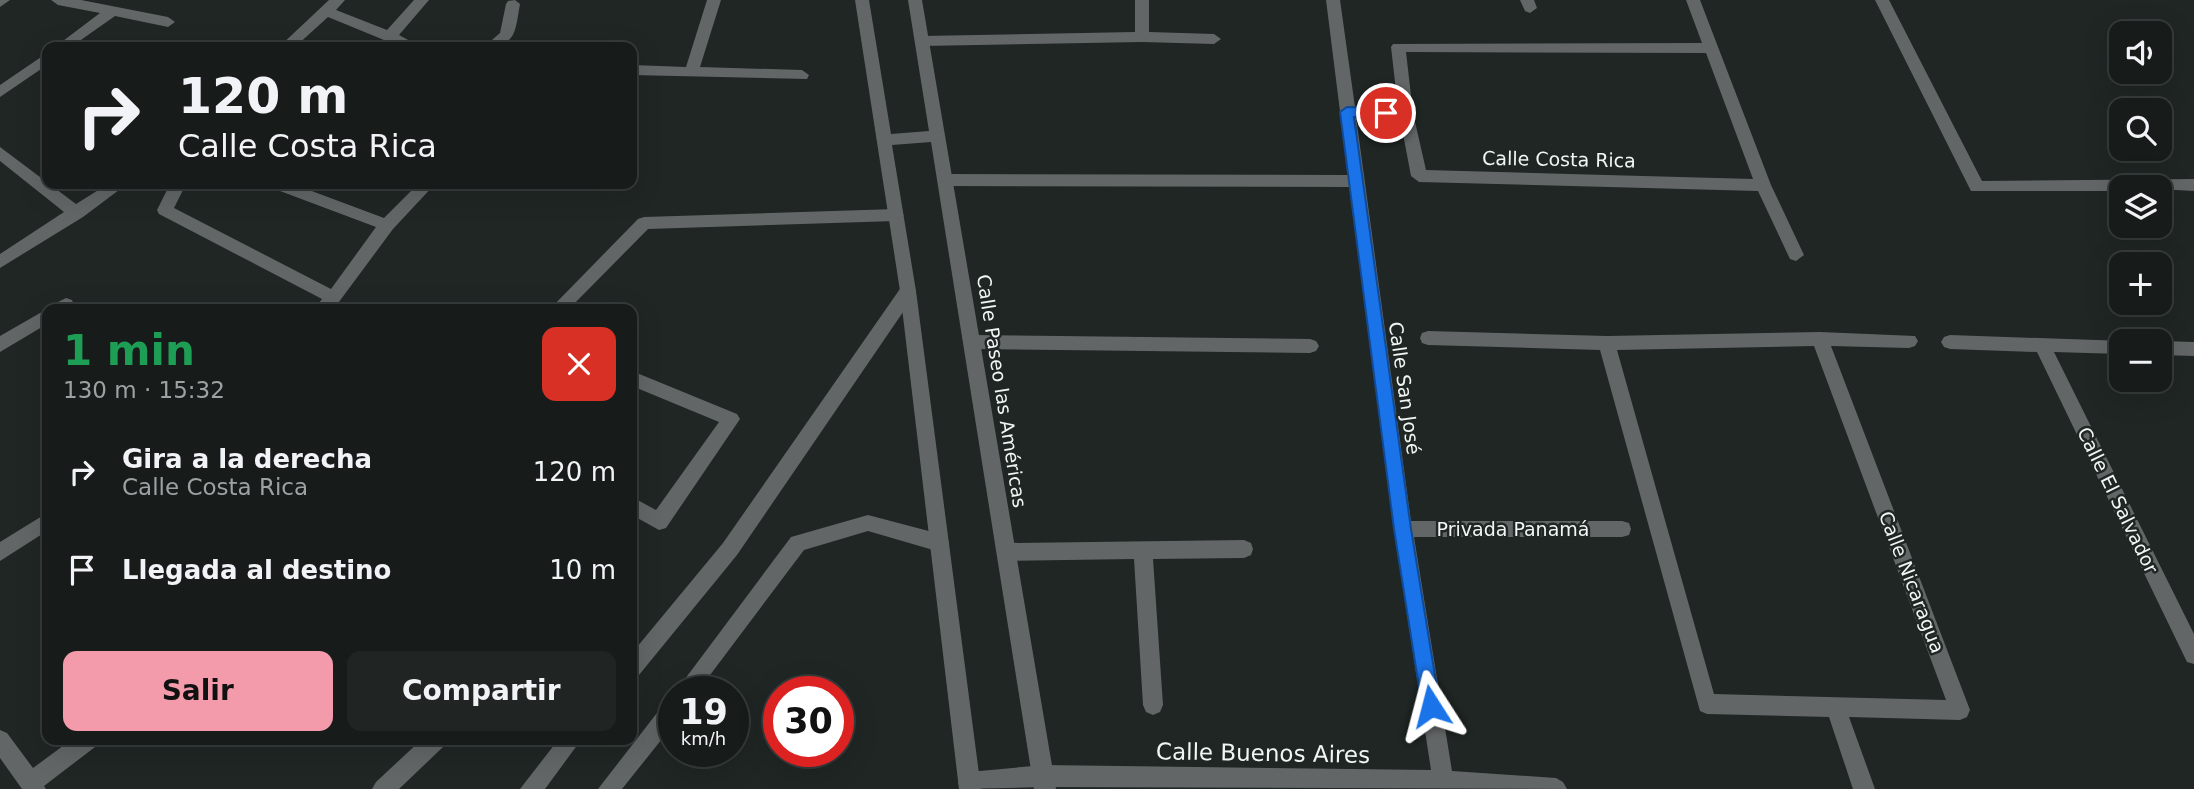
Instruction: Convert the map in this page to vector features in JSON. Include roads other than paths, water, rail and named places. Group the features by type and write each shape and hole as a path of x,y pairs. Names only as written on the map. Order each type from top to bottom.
{"street":[{"path":"58,0 168,22"},
{"path":"292,42 338,0"},
{"path":"389,37 422,0"},
{"path":"691,72 714,0"},
{"path":"862,0 908,291 969,786"},
{"name":"Calle Paseo las Américas","path":"915,0 1044,783"},
{"path":"1142,0 1142,37"},
{"name":"Calle San José","path":"1333,0 1403,529 1443,782"},
{"path":"1693,0 1763,185 1796,255"},
{"path":"1882,0 1977,187 2194,185"},
{"path":"498,42 507,35 513,4"},
{"path":"69,42 113,11"},
{"path":"326,11 402,42"},
{"path":"922,41 1142,37 1214,39"},
{"name":"Calle Costa Rica","path":"1710,48 1398,47 1406,113 1419,176 1763,185"},
{"path":"0,92 42,62"},
{"path":"637,70 802,75"},
{"path":"1347,112 1406,113"},
{"path":"884,140 938,136"},
{"path":"0,153 42,186"},
{"path":"946,180 1356,180"},
{"path":"46,189 77,213"},
{"path":"0,262 112,189"},
{"path":"176,189 165,210 328,304 387,225 422,189"},
{"path":"290,189 387,225"},
{"path":"563,304 644,223 896,215"},
{"path":"637,662 730,550 908,291"},
{"path":"0,345 42,319"},
{"path":"1428,338 1606,343 1821,339 1909,341"},
{"name":"Calle Nicaragua","path":"1606,343 1707,704 1960,710 1821,339"},
{"path":"972,342 1310,346"},
{"path":"1950,342 2109,347"},
{"name":"Calle El Salvador","path":"2042,345 2194,654"},
{"path":"2172,348 2194,349"},
{"path":"637,380 731,419 659,523 637,508"},
{"path":"697,676 798,543 869,523 940,543"},
{"path":"0,552 42,524"},
{"name":"Privada Panamá","path":"1403,529 1622,529"},
{"path":"1007,552 1244,550"},
{"path":"1143,551 1153,705"},
{"path":"1836,708 1864,789"},
{"path":"609,789 658,727"},
{"path":"0,740 33,786 82,745"},
{"path":"383,789 431,745"},
{"path":"531,789 567,745"},
{"name":"Calle Buenos Aires","path":"969,786 1044,783 1443,782 1556,789"}]}
